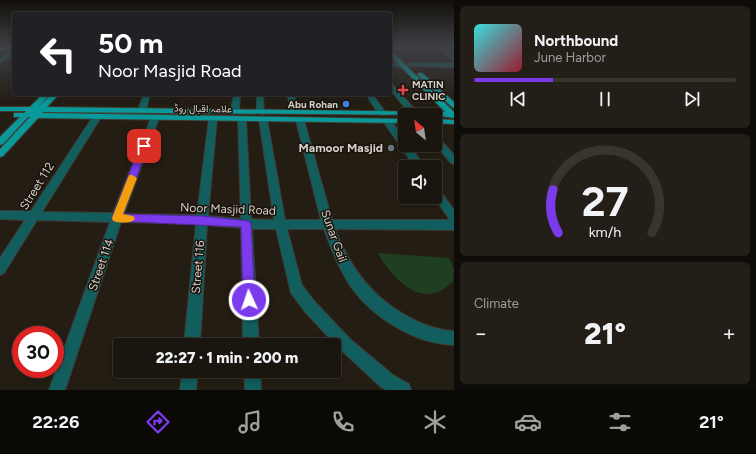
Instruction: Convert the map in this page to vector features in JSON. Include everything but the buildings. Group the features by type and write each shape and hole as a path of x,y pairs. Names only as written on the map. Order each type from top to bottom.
{"main road":[{"path":"403,65 453,117"},
{"path":"410,65 454,106"},
{"path":"0,154 35,112 46,96"},
{"path":"0,142 26,116 43,109 54,96"},
{"name":"علامہ اقبال روڈ","path":"0,109 96,117 213,118 239,115"},
{"name":"علامہ اقبال روڈ","path":"43,109 142,110 239,115 262,115 296,112 384,117 398,120"},
{"path":"0,115 26,116"},
{"name":"علامہ اقبال روڈ","path":"262,115 300,120 398,116"},
{"name":"علامہ اقبال روڈ","path":"442,116 453,117"},
{"path":"442,119 453,117"}],"street":[{"path":"392,87 409,108"},
{"path":"142,110 146,96"},
{"path":"237,96 246,224 251,338"},
{"path":"260,96 280,224 296,288 310,307 345,344 387,381 403,390"},
{"path":"291,96 296,112"},
{"path":"370,96 415,160"},
{"name":"Street 112","path":"0,269 96,117"},
{"name":"Street 114","path":"57,390 117,218 155,118"},
{"name":"Street 116","path":"193,338 202,220 213,118"},
{"name":"Sunar Gail","path":"300,120 327,224 340,259 359,287 376,305 393,318 418,330 441,338 454,338"},
{"path":"442,147 454,161"},
{"path":"442,201 454,218"},
{"name":"Noor Masjid Road","path":"0,215 202,220 246,224 454,225"},
{"path":"188,390 189,378"},
{"path":"252,378 253,390"}],"green space":[{"path":"378,253 449,258 454,269 453,282 438,292 429,294 419,293 402,283 388,269"}],"slow traffic":[{"path":"130,219 117,218 132,178"}],"place":[{"name":"MATIN CLINIC","path":"403,90"},
{"name":"Abu Rohan","path":"346,104"},
{"name":"Mamoor Masjid","path":"391,148"}],"route":[{"path":"144,146 117,218 202,220 246,224 249,300"}]}
